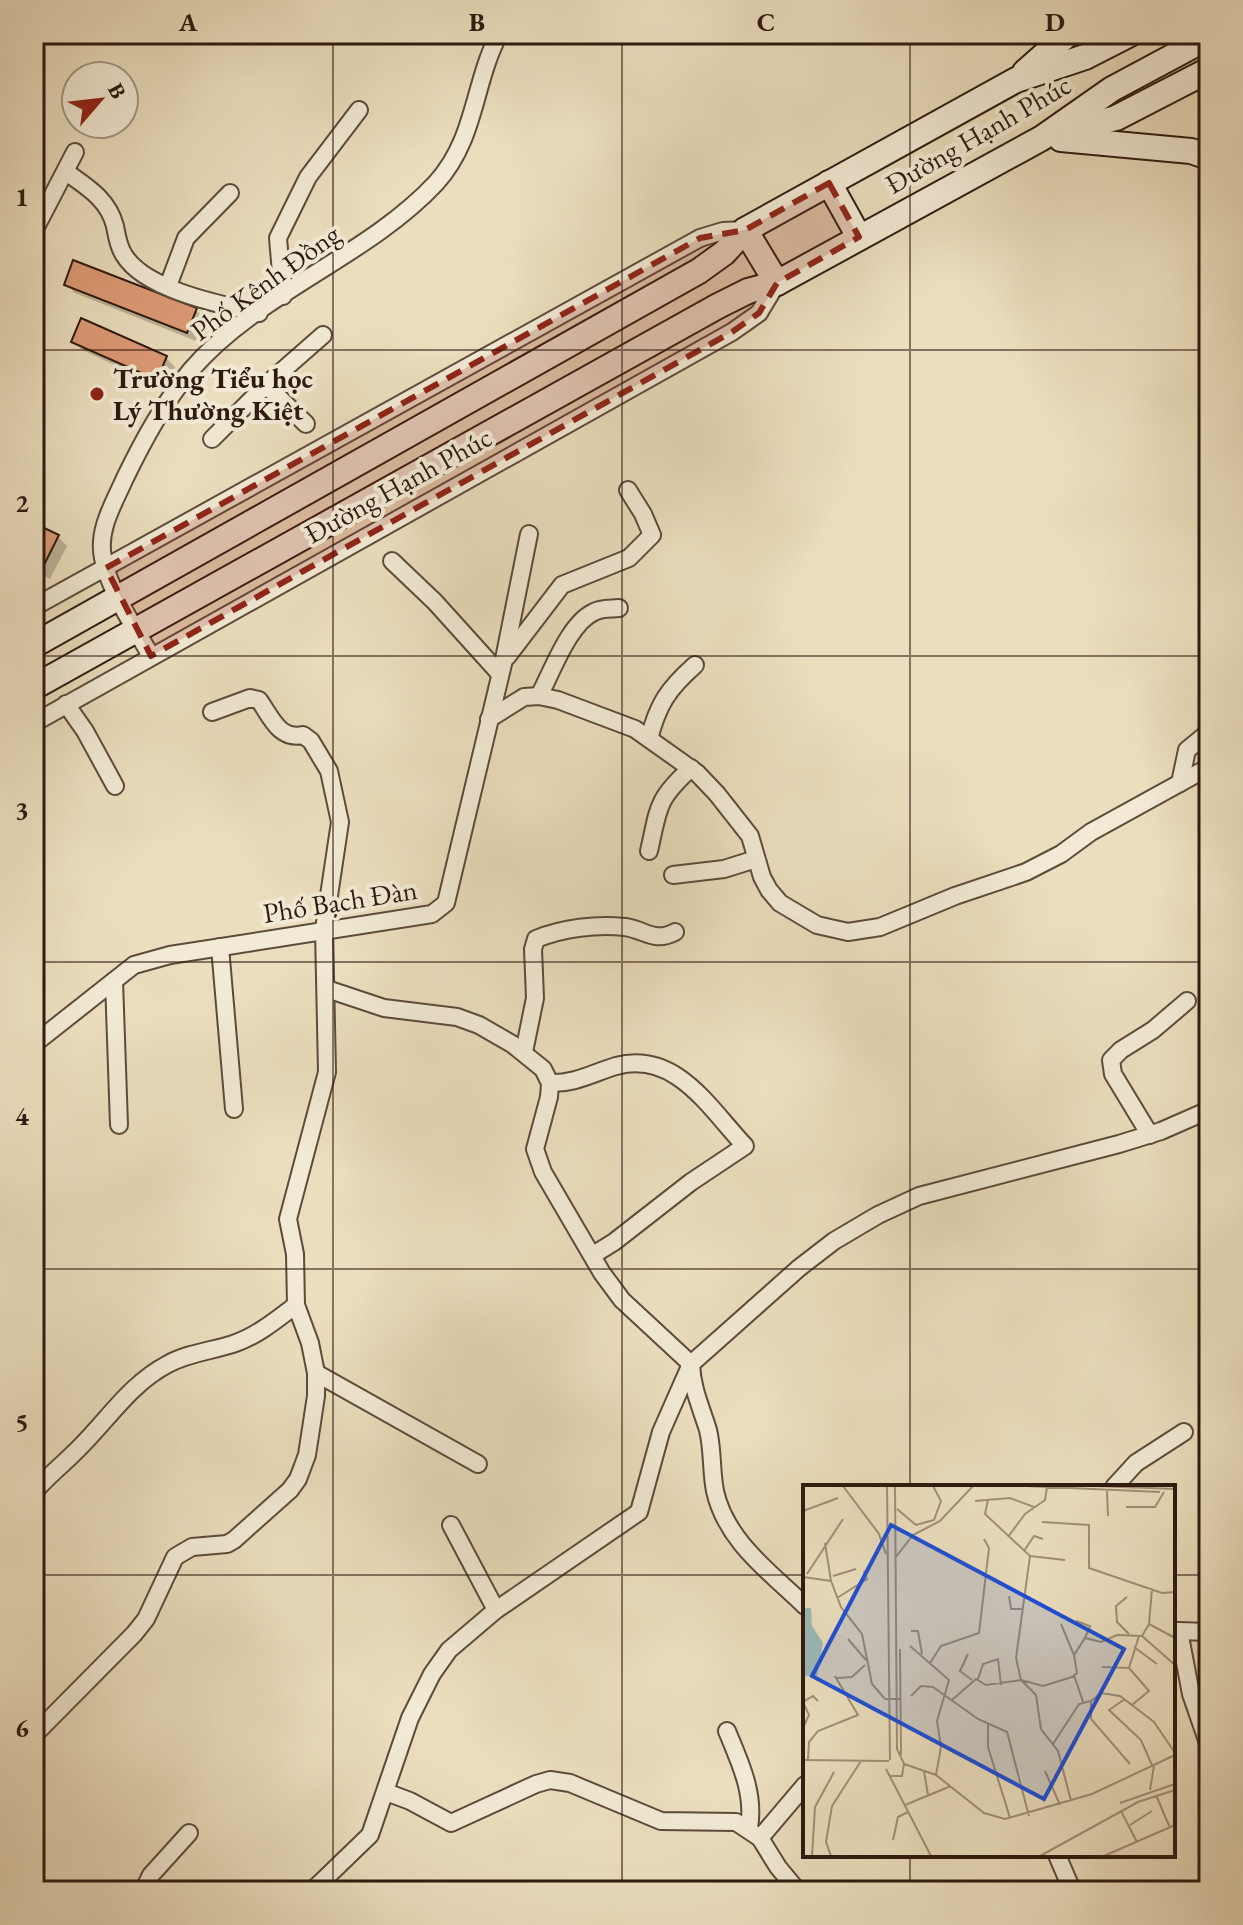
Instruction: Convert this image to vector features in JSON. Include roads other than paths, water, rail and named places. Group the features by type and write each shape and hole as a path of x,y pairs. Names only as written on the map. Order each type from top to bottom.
{"main road":[{"name":"Đường Hạnh Phúc","path":"34,645 699,271 724,253 745,230 829,183 1016,80 1085,57 1130,34"},
{"path":"1016,80 1068,35"},
{"name":"Đường Hạnh Phúc","path":"34,687 718,306 748,291 777,283 1042,138 1112,89 1209,37"},
{"path":"1042,138 1116,118 1209,70"},
{"path":"1042,138 1191,151 1209,157"},
{"path":"829,183 859,237"},
{"path":"745,230 777,283"}],"street":[{"name":"Phố Kênh Đồng","path":"106,568 102,557 103,531 152,422 192,369 259,313 410,208 438,180 465,139 487,57 499,34"},
{"path":"283,296 278,238 308,177 359,110"},
{"path":"34,231 75,152"},
{"path":"66,172 95,192 107,205 123,255 134,268 199,301 259,313"},
{"path":"168,286 186,238 230,193"},
{"name":"Đường Hạnh Phúc","path":"34,607 700,238 723,231 745,230"},
{"name":"Đường Hạnh Phúc","path":"34,723 732,332 759,313 777,283"},
{"path":"212,439 266,385 323,335"},
{"path":"266,385 306,424"},
{"path":"392,561 501,669 562,585 629,558 652,535 628,490"},
{"name":"Phố Bạch Đàn","path":"34,1044 134,965 170,955 432,914 446,903 529,534"},
{"path":"106,568 151,656"},
{"path":"539,696 569,637 585,617 597,610 619,608"},
{"path":"649,739 657,708 673,685 695,665"},
{"path":"489,719 524,697 539,696 635,729 691,768 717,794 750,836 769,890 796,914 832,930 863,930 1026,872 1209,767"},
{"path":"34,1735 134,1634 151,1610 175,1557 192,1547 230,1543 290,1490 307,1455 316,1396 316,1373 310,1343 296,1305 295,1254 288,1219 327,1072 324,929 340,822 329,771 311,741 303,735 283,735 259,700 250,698 212,712"},
{"path":"66,704 85,731 115,786"},
{"path":"1180,783 1187,750 1209,732"},
{"path":"649,851 660,802 670,787 691,768"},
{"path":"673,875 724,869 756,859"},
{"path":"524,1052 535,998 533,949 536,939 573,928 625,927 657,937 675,932"},
{"path":"220,947 234,1109"},
{"path":"114,981 119,1125"},
{"path":"327,989 384,1008 457,1017 479,1025 524,1052 543,1069 550,1083 546,1111 537,1138 537,1159 602,1273 622,1300 691,1364 692,1384 711,1445 715,1491 728,1526 738,1541 803,1604"},
{"path":"1150,1135 1113,1074 1111,1060 1187,1001"},
{"path":"550,1083 572,1082 629,1063 661,1066 690,1087 745,1146 593,1255"},
{"path":"312,1891 370,1835 410,1718 432,1674 460,1638 639,1512 661,1432 691,1364 813,1256 878,1215 940,1189 1150,1135 1209,1110"},
{"path":"34,1492 148,1376 185,1356 251,1337 296,1305"},
{"path":"316,1373 478,1464"},
{"path":"1116,1485 1136,1463 1184,1432"},
{"path":"451,1525 496,1610"},
{"path":"1209,1632 1176,1631 1191,1694 1209,1746"},
{"path":"727,1731 748,1784 754,1833"},
{"path":"386,1792 451,1823 550,1780 570,1783 661,1821 736,1822 754,1833 797,1891"},
{"path":"754,1833 803,1787"},
{"path":"143,1891 151,1875 189,1833"},
{"path":"1058,1857 1075,1891"}],"water":[{"path":"34,34 112,34 103,40 34,40"}],"place":[{"name":"Trường Tiểu học Lý Thường Kiệt","path":"97,394"}]}
